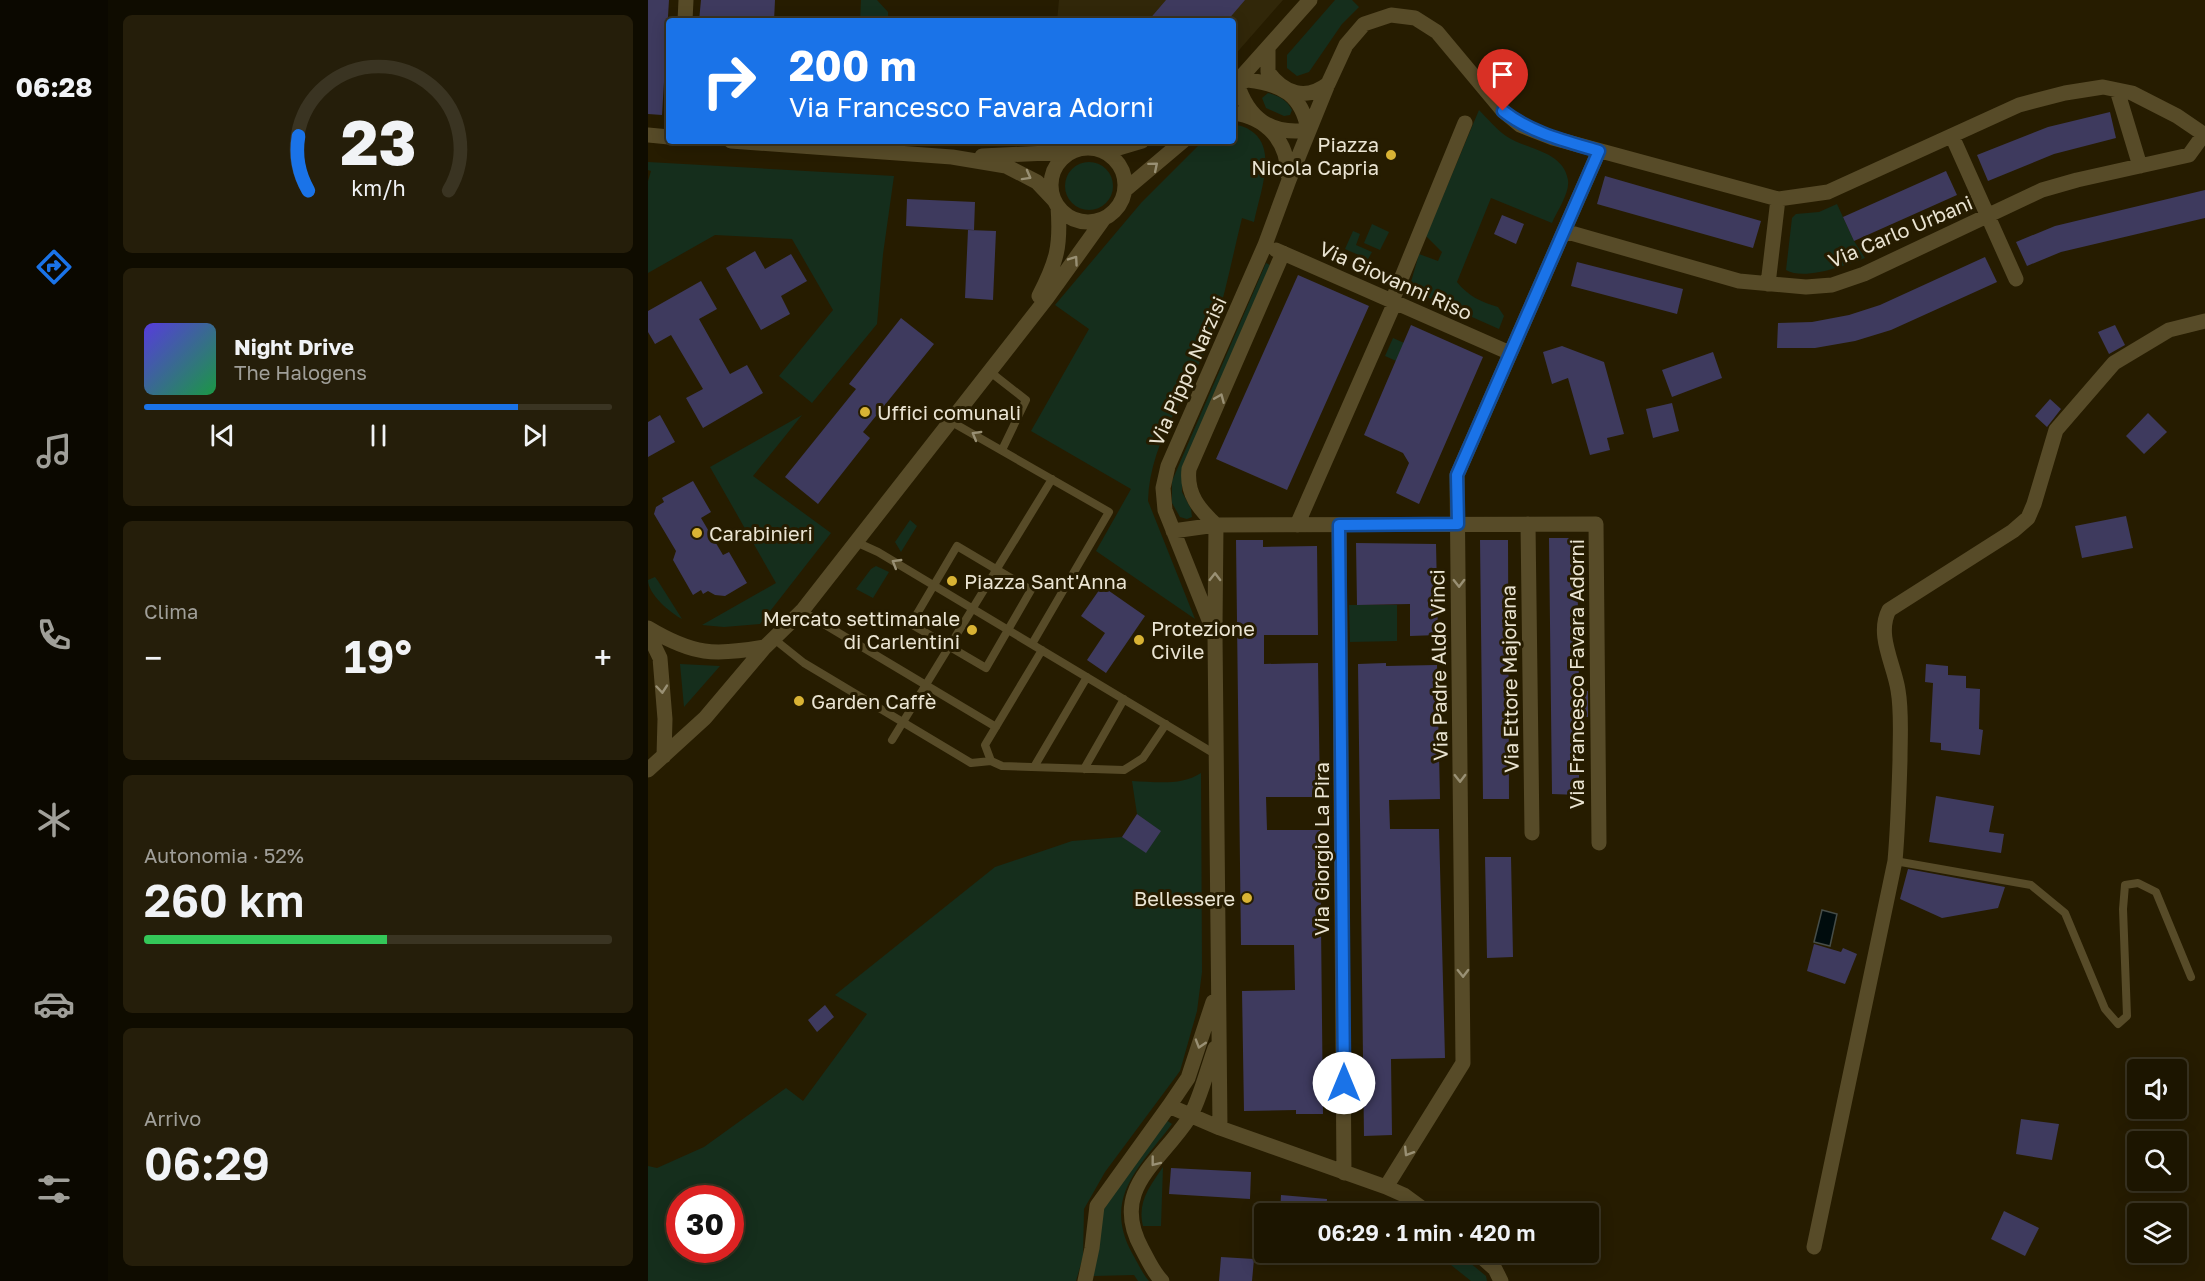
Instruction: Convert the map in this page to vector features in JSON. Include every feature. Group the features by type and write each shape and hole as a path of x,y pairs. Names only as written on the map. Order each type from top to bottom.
{"street":[{"path":"685,18 686,0"},
{"path":"1236,83 1310,0"},
{"name":"Via Pippo Narzisi","path":"1220,1128 1215,635 1165,510 1163,488 1168,466 1265,245 1308,130 1346,45 1364,24 1391,15 1415,18 1437,32 1493,101 1520,125 1553,138 1778,199"},
{"path":"1236,114 1249,116 1277,130 1292,132 1308,130 1301,105 1268,72 1268,48"},
{"path":"1236,84 1248,80 1264,82 1298,94 1319,91 1328,84"},
{"path":"1236,86 1245,103 1274,132 1283,147 1288,163 1288,180"},
{"path":"1768,284 1778,199 1828,192 2019,105 2065,93 2103,87 2132,93 2205,134"},
{"path":"2116,90 2140,166"},
{"path":"1297,525 1393,301 1465,123"},
{"name":"Via Carlo Urbani","path":"1564,231 1739,281 1806,287 1832,285 1864,274 2042,190 2189,155 2205,134"},
{"path":"648,135 666,137"},
{"path":"1952,136 2016,279"},
{"path":"772,144 952,157 1006,166 1037,182 1066,216 1090,223 1103,220 1114,213 1122,202 1125,190 1124,175 1111,156 1105,152 1088,148 1070,152 952,157"},
{"path":"1105,152 1132,144"},
{"path":"1125,190 1179,144"},
{"name":"Via Padre Aldo Vinci","path":"1386,1187 1463,1063 1457,475 1599,151"},
{"path":"1026,323 1055,262 1060,232 1056,203 1051,191 1053,173 1070,152"},
{"path":"648,770 705,718 770,643 802,611 1053,290 1103,220"},
{"name":"Via Giovanni Riso","path":"1265,245 1510,353"},
{"path":"1215,635 1216,525 1199,509 1192,497 1188,481 1189,469 1283,253"},
{"path":"1814,1247 1895,861 1899,805 1901,708 1896,676 1882,630 1889,610 2013,531 2028,518 2056,430 2114,363 2169,330 2205,321"},
{"name":"Via Ettore Majorana","path":"1528,524 1532,833"},
{"name":"Via Francesco Favara Adorni","path":"1173,531 1216,525 1596,524 1599,843"},
{"name":"Via Giorgio La Pira","path":"1339,525 1344,1173"},
{"path":"648,628 688,649 712,652 742,651 770,643"},
{"path":"648,633 660,658 665,719 664,756"},
{"path":"1085,1281 1097,1206 1188,1078 1218,988"},
{"path":"1161,1281 1134,1234 1130,1221 1130,1206 1139,1183 1191,1116 1218,1040"},
{"path":"1169,1106 1220,1128 1386,1187 1415,1203"},
{"path":"1488,1263 1495,1269 1501,1281"}],"lane":[{"path":"989,371 1026,400 1002,450"},
{"path":"950,421 1109,512 1032,645"},
{"path":"892,740 1052,479"},
{"path":"856,542 879,552 1215,754"},
{"path":"957,546 1031,590 986,668 911,624 934,585 957,546"},
{"path":"802,611 996,727"},
{"path":"770,643 971,763 991,761 1002,766 1124,770 1143,758 1166,724"},
{"path":"991,761 986,745 1042,650"},
{"path":"1034,767 1087,677"},
{"path":"1084,769 1124,699"},
{"path":"1895,861 2031,885 2065,913 2105,1009 2118,1024 2127,1016 2123,909 2125,885 2138,883 2156,892 2191,977"}],"shaded area":[{"path":"1059,0 1283,0 1236,54 1236,18 1057,18"},
{"path":"1822,910 1837,914 1830,946 1814,942"}],"green space":[{"path":"861,0 877,0 888,12 888,18 860,18"},
{"path":"1335,0 1352,0 1359,7 1342,24 1309,72 1297,76 1287,68 1287,55"},
{"path":"1268,93 1288,104 1292,110 1290,115 1284,116 1266,108 1262,98"},
{"path":"1479,110 1506,136 1543,152 1559,162 1568,180 1565,196 1552,223 1491,198 1457,282 1475,298 1498,307 1504,316 1499,329 1409,289 1419,254 1438,261 1442,252 1426,236"},
{"path":"1236,125 1254,133 1261,141 1264,151 1264,175 1254,222 1242,218 1215,326 1165,433 1156,455 1151,477 1148,501 1195,619 1096,551 1131,489 1031,431 1089,329 1055,305 1141,203 1200,144 1236,144"},
{"path":"648,162 894,176 883,254 877,324 812,403 779,376 833,310 792,239 715,235 648,273 648,181 651,171 648,170"},
{"path":"1089,162 1106,169 1113,186 1106,203 1089,210 1072,203 1065,186 1072,169"},
{"path":"1837,204 1854,241 1865,258 1814,273 1794,273 1786,270 1792,218 1796,214 1819,212"},
{"path":"1372,224 1389,232 1380,250 1364,243"},
{"path":"1353,231 1360,234 1356,245 1372,252 1368,259 1345,249"},
{"path":"1266,263 1270,265 1182,470 1182,492 1191,509 1192,517 1187,519 1180,517 1172,503 1172,481"},
{"path":"1393,338 1438,358 1430,376 1385,356"},
{"path":"802,415 753,476 831,533 760,624 724,627 702,625 776,583 710,467"},
{"path":"910,520 917,526 901,552 895,542"},
{"path":"876,566 889,572 873,598 856,589 871,569"},
{"path":"655,577 682,619 666,608 652,591 648,580"},
{"path":"1349,605 1397,605 1397,641 1350,642"},
{"path":"680,664 720,666 684,707"},
{"path":"1201,773 1202,972 1197,1011 1180,1071 1105,1172 1084,1209 1083,1257 1076,1281 648,1281 648,1166 657,1168 704,1147 786,1088 803,1101 867,1014 835,995 995,867 1072,841 1122,837 1146,852 1160,831 1137,814 1132,781 1177,782"},
{"path":"1166,1120 1172,1124 1137,1169 1123,1199 1121,1215 1124,1233 1132,1253 1149,1281 1138,1281 1134,1275 1093,1276 1103,1207"},
{"path":"1163,1167 1161,1226 1143,1226 1143,1202"},
{"path":"1452,1263 1470,1263 1486,1276 1487,1281 1471,1281 1451,1265"}],"building":[{"path":"648,0 669,0 668,18 666,18 662,115 648,114"},
{"path":"701,0 775,0 774,18 699,18"},
{"path":"1166,0 1245,0 1230,18 1151,18"},
{"path":"2110,112 2116,138 2054,154 1988,181 1977,155 2048,127"},
{"path":"1946,171 1957,195 1854,241 1843,217"},
{"path":"1605,176 1761,221 1753,248 1597,204"},
{"path":"2205,190 2205,218 2061,252 2027,266 2016,242 2055,226"},
{"path":"907,199 975,202 974,230 906,226"},
{"path":"1502,215 1524,224 1516,244 1494,234"},
{"path":"968,230 996,231 993,300 965,298"},
{"path":"755,251 765,269 791,254 807,281 781,296 790,314 761,330 726,268"},
{"path":"1985,257 1997,282 1891,330 1855,341 1815,348 1777,348 1778,323 1812,322 1849,315 1880,305"},
{"path":"1577,262 1683,289 1677,314 1571,286"},
{"path":"1298,275 1369,306 1287,490 1216,459"},
{"path":"701,281 717,309 699,319 730,374 747,365 763,393 703,428 686,398 703,389 671,335 655,344 648,332 648,311"},
{"path":"901,318 934,344 863,432 870,438 818,504 785,477 856,389 849,384"},
{"path":"1411,325 1483,357 1419,504 1396,493 1409,463 1403,453 1364,435"},
{"path":"2115,325 2125,345 2109,354 2098,332"},
{"path":"1562,346 1604,362 1624,434 1607,438 1610,450 1590,455 1568,378 1552,384 1543,352"},
{"path":"1713,352 1722,378 1672,397 1662,370"},
{"path":"2050,399 2061,409 2047,427 2035,416"},
{"path":"1672,403 1679,431 1653,438 1646,409"},
{"path":"2148,413 2167,432 2144,454 2126,436"},
{"path":"660,415 675,442 648,457 648,422"},
{"path":"693,481 711,512 701,518 723,555 729,552 747,583 725,596 715,595 708,591 703,594 701,590 693,595 673,560 676,551 654,514 656,507 664,502 662,498"},
{"path":"2126,516 2133,548 2082,558 2075,526"},
{"path":"1549,538 1577,538 1579,691 1588,691 1588,717 1579,717 1579,795 1552,794"},
{"path":"1236,540 1263,540 1263,547 1317,546 1318,635 1264,635 1264,664 1318,663 1320,797 1266,797 1267,830 1320,830 1323,1114 1296,1114 1296,1110 1244,1111 1242,991 1295,990 1294,945 1241,945"},
{"path":"1480,540 1508,540 1509,799 1483,799"},
{"path":"1356,543 1436,544 1438,635 1410,636 1410,604 1357,605"},
{"path":"1102,586 1145,616 1106,673 1087,660 1105,633 1081,616"},
{"path":"1386,663 1386,666 1437,665 1440,799 1389,800 1390,829 1439,829 1445,1058 1391,1059 1392,1135 1364,1136 1358,664"},
{"path":"1926,664 1948,666 1948,675 1966,676 1966,688 1980,689 1979,729 1983,730 1980,755 1941,750 1941,743 1930,742 1933,683 1925,682"},
{"path":"1936,796 1994,806 1989,832 2004,834 2001,853 1929,842"},
{"path":"1137,814 1161,831 1146,853 1122,837"},
{"path":"1485,857 1511,857 1513,957 1487,958"},
{"path":"1908,869 2005,887 1998,908 1942,918 1900,899"},
{"path":"1814,944 1841,952 1843,948 1857,954 1845,984 1807,971"},
{"path":"825,1005 834,1017 817,1032 808,1020"},
{"path":"2021,1119 2059,1124 2052,1160 2016,1154"},
{"path":"1171,1168 1251,1172 1250,1199 1169,1194"},
{"path":"1281,1195 1327,1199 1327,1203 1281,1203"},
{"path":"2004,1211 2039,1228 2025,1256 1991,1239"},
{"path":"1221,1257 1254,1259 1252,1281 1219,1281"}],"place":[{"name":"Piazza Nicola Capria","path":"1391,155"},
{"name":"Uffici comunali","path":"865,412"},
{"name":"Carabinieri","path":"697,533"},
{"name":"Piazza Sant'Anna","path":"952,581"},
{"name":"Mercato settimanale di Carlentini","path":"972,630"},
{"name":"Protezione Civile","path":"1139,640"},
{"name":"Garden Caffè","path":"799,701"},
{"name":"Bellessere","path":"1247,898"}],"route":[{"path":"1344,1083 1339,525 1458,524 1457,475 1599,151 1553,138 1520,125 1503,111"}]}
